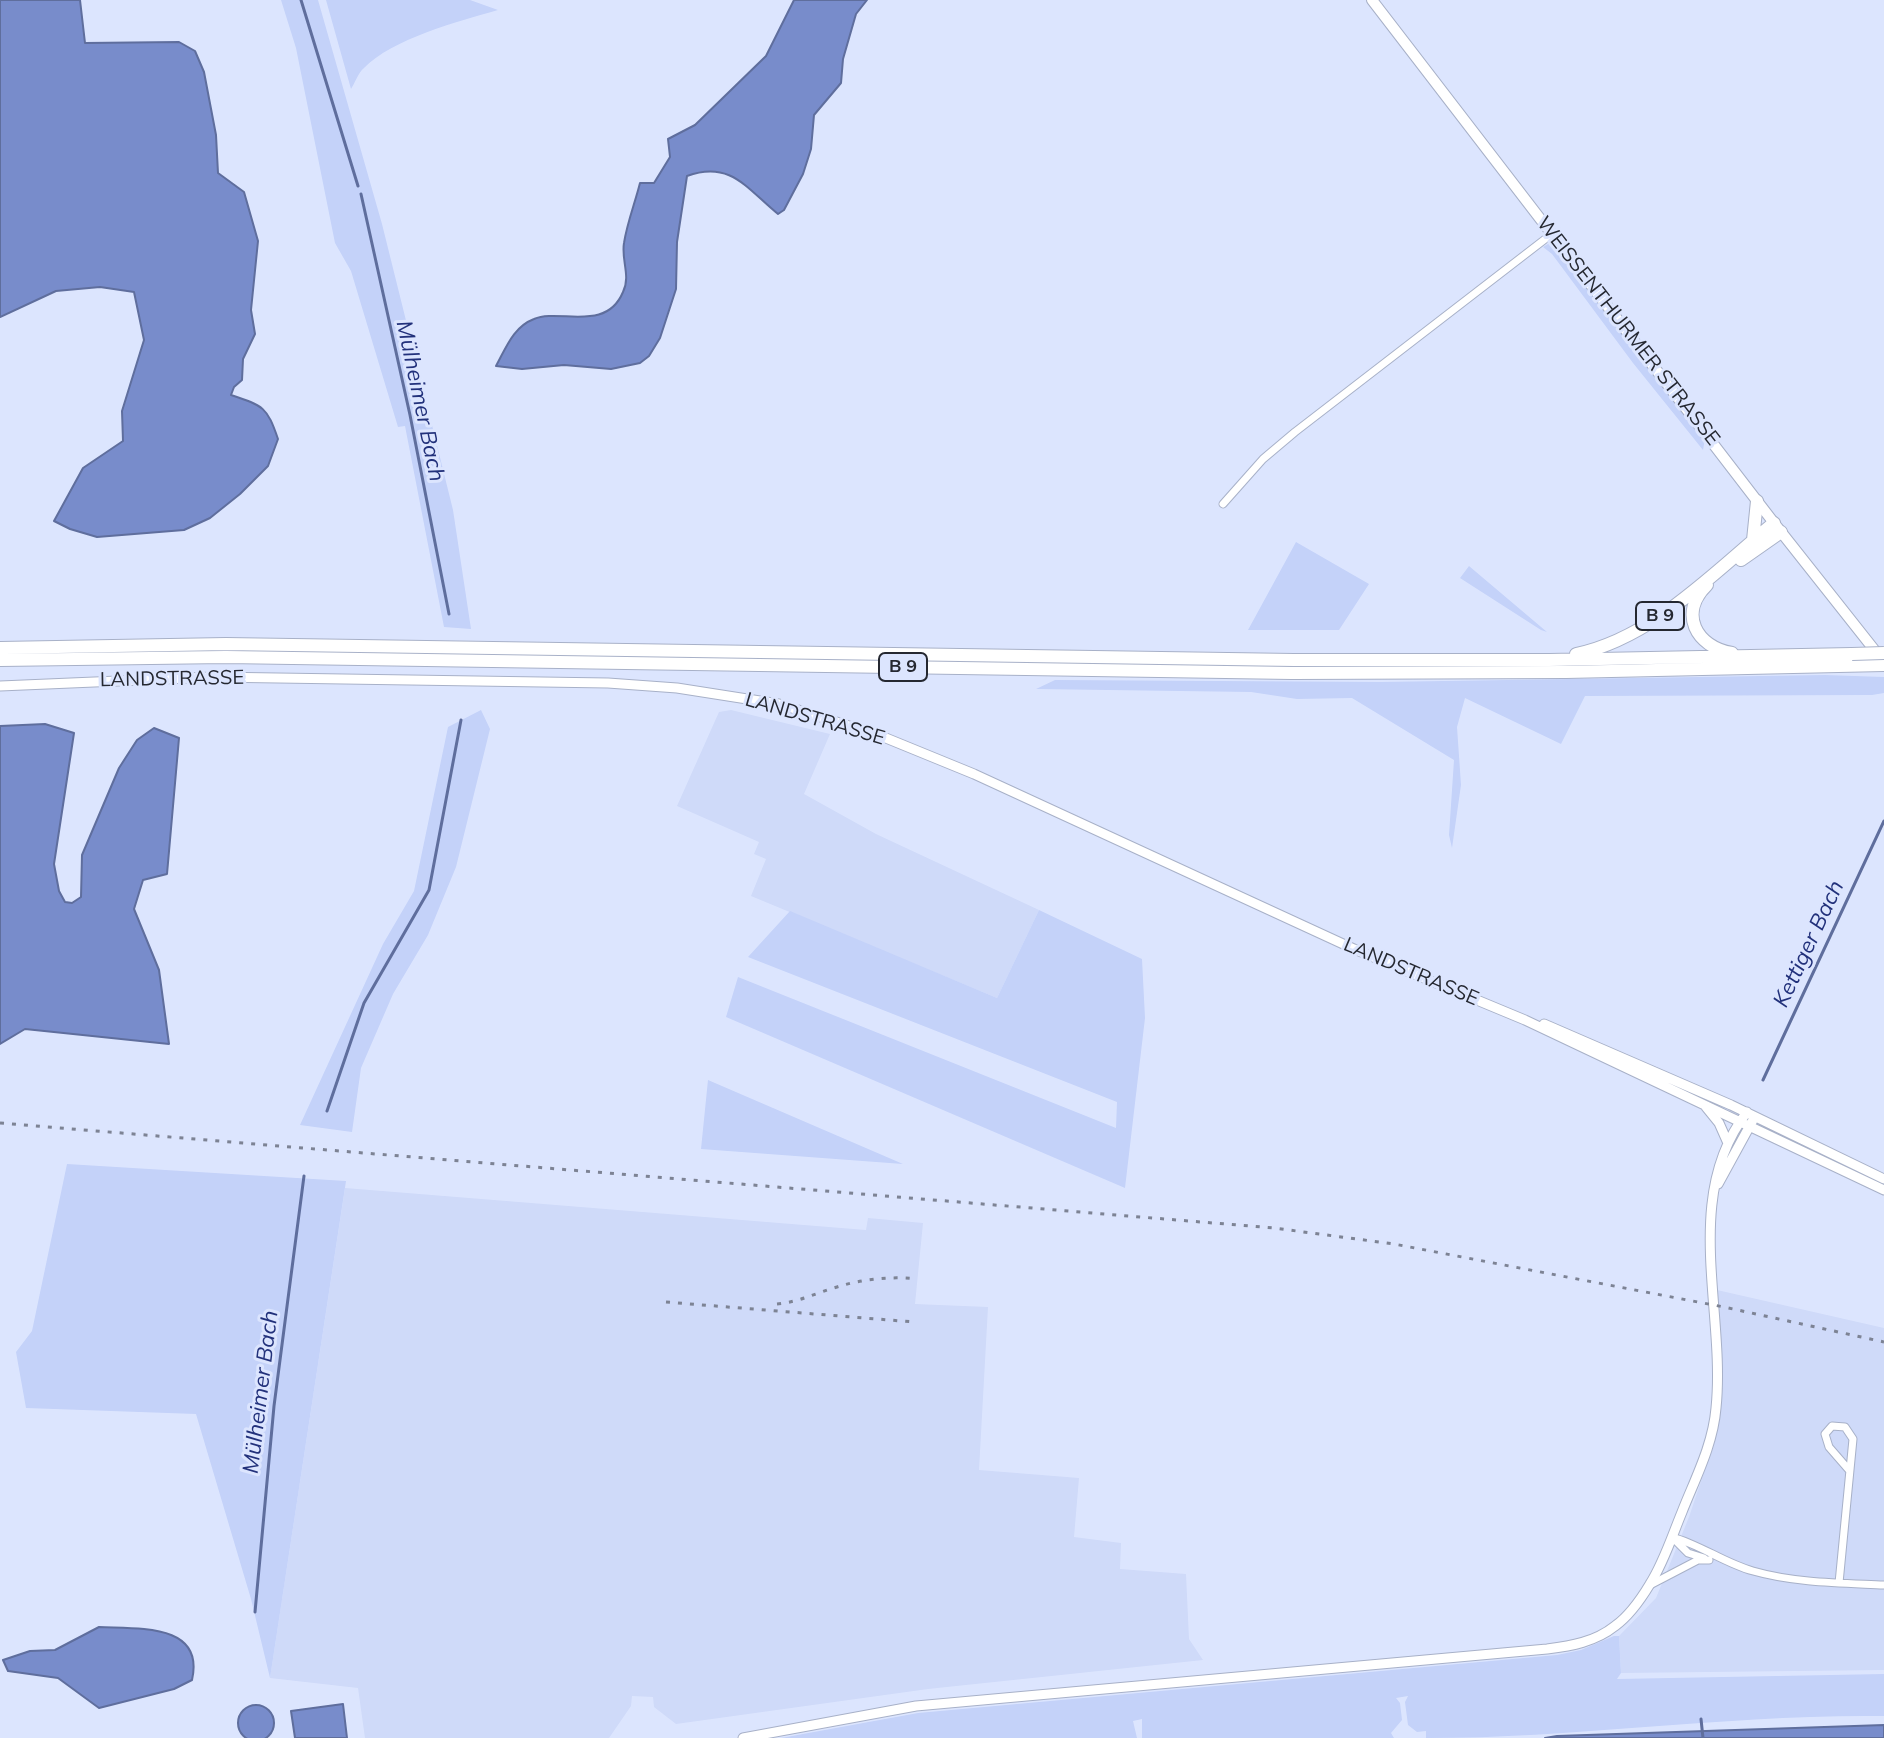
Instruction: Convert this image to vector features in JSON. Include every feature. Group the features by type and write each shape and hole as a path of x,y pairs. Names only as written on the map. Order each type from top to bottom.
{"highway":[{"path":"1753,540 1757,501"},
{"name":"B 9","path":"1549,660 1598,649 1633,635 1753,540 1778,528"},
{"name":"B 9","path":"1755,657 1710,646 1695,626 1694,605 1701,591 1778,528"},
{"name":"B 9","path":"0,648 226,644 1428,660 1884,653"},
{"name":"B 9","path":"0,660 226,657 1337,673 1566,672 1884,663"}],"main road":[{"name":"WEISSENTHURMER STRASSE","path":"1372,0 1884,663"}],"street":[{"path":"1223,504 1263,459 1295,432 1553,233"},
{"name":"LANDSTRASSE","path":"0,686 212,677 481,680 644,685 764,701 853,726 935,758 1354,949 1525,1020"},
{"path":"1525,1020 1700,1102 1748,1118 1884,1190"},
{"path":"1525,1020 1583,1040 1884,1179"},
{"path":"1700,1102 1719,1123 1727,1141"},
{"path":"743,1738 916,1706 1572,1646 1615,1626 1650,1585 1705,1455 1716,1409 1710,1236 1716,1187 1727,1141 1748,1118"},
{"path":"1716,1187 1748,1118"},
{"path":"1839,1583 1849,1470 1852,1435 1845,1427 1832,1426 1825,1434 1827,1442 1849,1470"},
{"path":"1672,1537 1688,1553 1709,1560"},
{"path":"1672,1537 1695,1544 1722,1561"},
{"path":"1650,1585 1698,1560 1722,1561 1766,1574 1884,1585"}],"shaded area":[{"path":"281,0 318,0 382,224 453,510 471,629 444,627 405,426 398,427 351,271 335,243 296,48"},
{"path":"326,0 470,0 498,10 427,32 391,48 362,70 351,89"},
{"path":"1556,245 1705,439 1703,450 1552,254 1543,247"},
{"path":"1296,542 1369,584 1339,630 1248,630"},
{"path":"1469,566 1547,632 1460,578"},
{"path":"1825,675 1884,677 1884,693 1585,696 1561,744 1465,698 1457,727 1461,785 1452,848 1449,835 1454,760 1352,698 1297,699 1251,692 1036,689 1055,680 1381,682"},
{"path":"481,710 490,729 456,867 428,935 393,994 361,1068 352,1132 300,1125 383,944 414,891 448,727"},
{"path":"731,710 830,734 804,794 876,834 1039,910 997,998 751,896 766,859 754,854 759,842 677,806 719,712"},
{"path":"1039,910 1142,959 1145,1018 1125,1188 726,1017 738,977 1116,1128 1117,1102 748,957 790,911 997,998"},
{"path":"708,1080 903,1164 701,1149"},
{"path":"67,1164 346,1181 270,1678 251,1599 196,1414 26,1408 16,1352 32,1331"},
{"path":"345,1188 866,1230 868,1218 923,1223 915,1304 988,1307 979,1470 1079,1478 1074,1537 1121,1543 1120,1569 1186,1574 1189,1639 1203,1660 928,1689 676,1724 654,1707 653,1697 632,1696 631,1706 609,1738 365,1738 358,1688 270,1678"},
{"path":"1717,1290 1884,1328 1884,1670 1621,1673 1619,1636 1656,1598 1689,1517 1720,1415 1723,1377"},
{"path":"1619,1636 1621,1673 1617,1679 1884,1674 1884,1716 1827,1716 1426,1738 1426,1731 1417,1732 1408,1725 1405,1702 1408,1696 1396,1698 1400,1703 1402,1720 1391,1733 1394,1738 1142,1738 1142,1719 1133,1721 1137,1738 781,1738 918,1713 1557,1655 1581,1650"}],"water":[{"path":"0,0 80,0 85,43 179,42 195,51 204,72 216,135 218,173 244,192 258,241 251,310 255,334 243,359 242,380 231,395 263,409 278,439 268,466 240,494 210,518 184,530 97,537 54,521 83,468 123,441 122,411 144,340 134,292 100,287 56,291 0,317"},
{"path":"794,0 867,0 856,14 843,59 841,83 814,115 811,149 803,174 784,210 778,214 727,174 702,172 687,176 677,242 676,289 660,338 649,356 640,363 611,369 564,365 522,369 496,366 511,339 521,327 534,319 544,316 594,316 615,304 625,286 624,243 640,183 654,183 670,157 668,139 695,125 766,56"},
{"path":"45,724 74,733 54,864 59,891 65,902 72,903 81,897 82,855 119,768 137,740 154,728 179,738 167,874 143,880 134,909 159,970 169,1044 25,1029 0,1044 0,726"},
{"path":"99,1627 149,1630 179,1639 188,1648 193,1661 192,1680 174,1689 99,1708 58,1678 8,1671 3,1660 30,1651 55,1650"},
{"path":"343,1704 347,1738 295,1738 291,1711"},
{"path":"256,1705 269,1710 274,1723 269,1736 256,1741 243,1736 238,1723 243,1710"},
{"path":"1884,1725 1884,1738 1545,1738 1557,1736"}],"waterway":[{"name":"Mülheimer Bach","path":"301,0 358,186"},
{"name":"Mülheimer Bach","path":"361,194 410,415 449,614"},
{"name":"Mülheimer Bach","path":"327,1111 364,1003 429,890 461,720"},
{"name":"Kettiger Bach","path":"1763,1080 1884,821"},
{"name":"Mülheimer Bach","path":"255,1612 274,1406 304,1176"},
{"name":"Kettiger Bach","path":"1701,1719 1703,1738"}],"railway":[{"path":"0,1123 1274,1228 1394,1244 1724,1307 1884,1342"},
{"path":"777,1304 856,1282 887,1278 917,1279"},
{"path":"666,1302 914,1322"}]}
